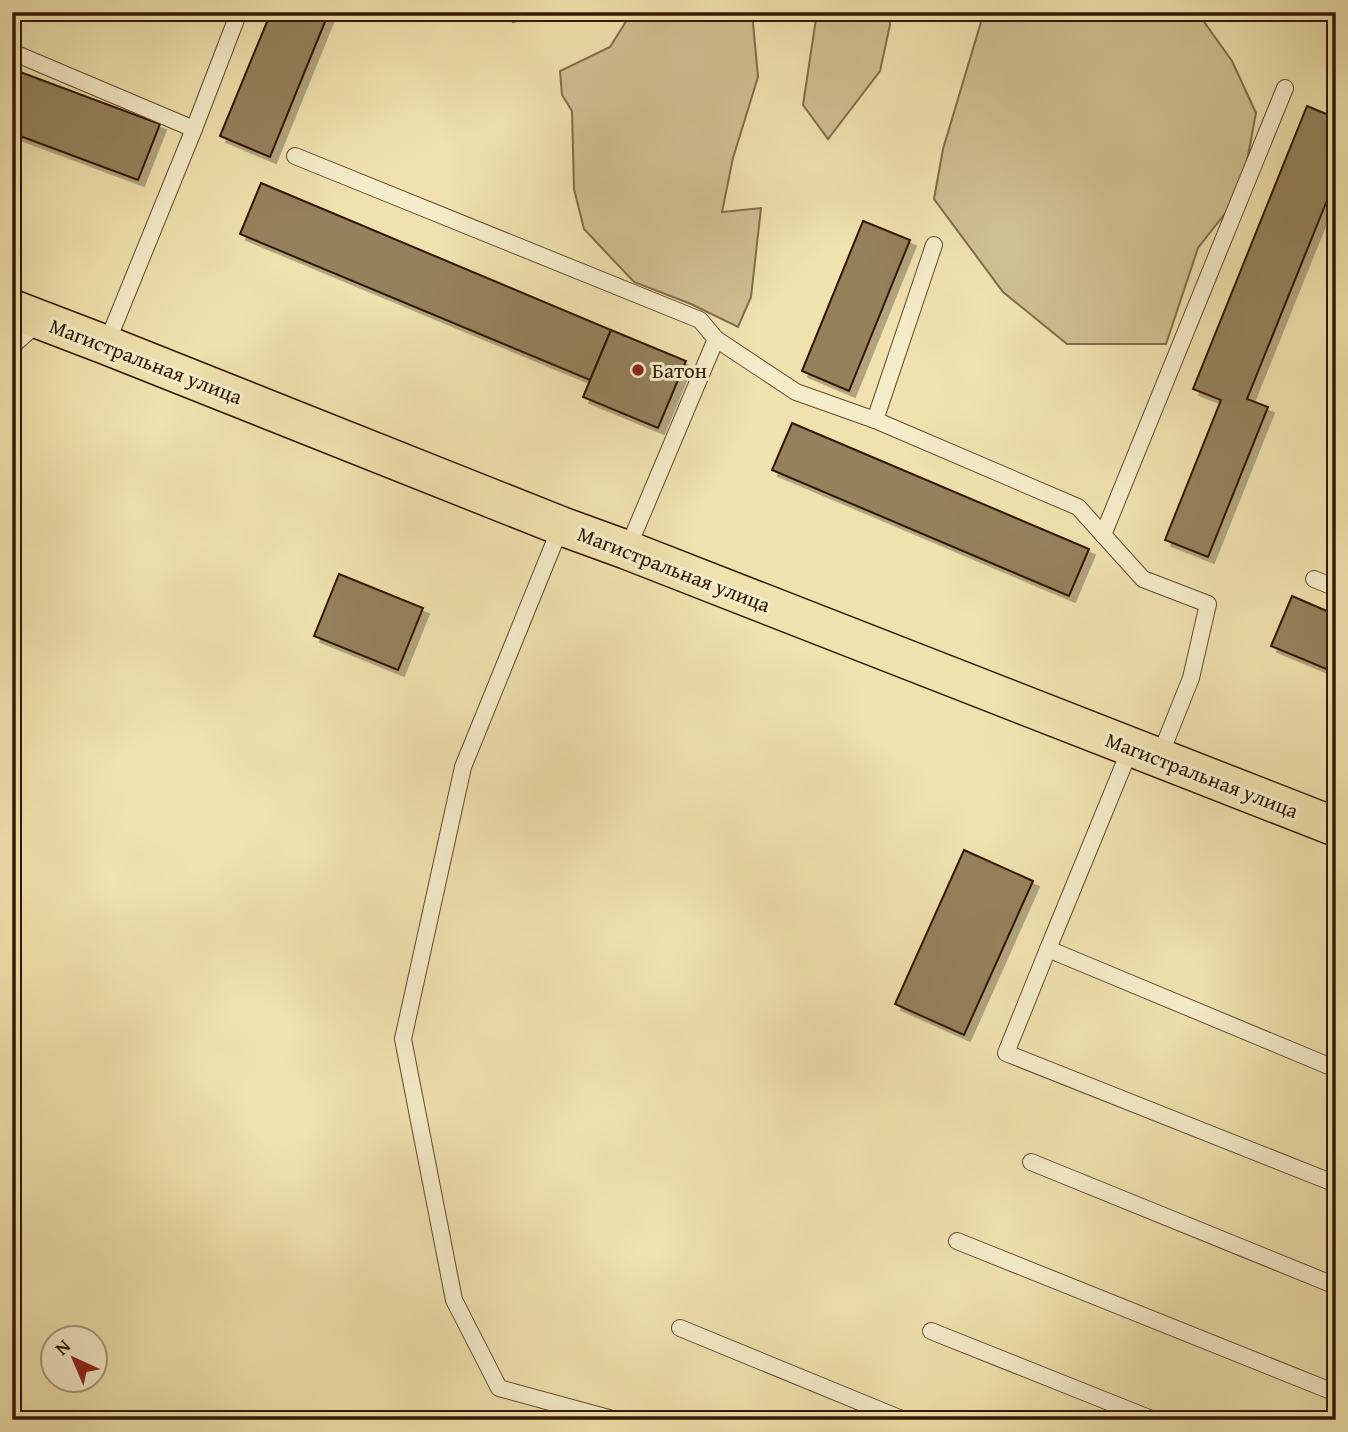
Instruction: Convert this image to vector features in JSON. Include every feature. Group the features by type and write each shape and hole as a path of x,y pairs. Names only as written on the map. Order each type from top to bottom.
{"main road":[{"name":"Магистральная улица","path":"27,314 561,526 1336,827"}],"lane":[{"path":"106,345 239,12"},
{"path":"12,52 194,129"},
{"path":"1102,535 1285,88"},
{"path":"295,156 699,320 716,339 796,392 875,420 1078,507 1143,579 1208,604 1191,678 1145,752 1048,949 1006,1053 1336,1184"},
{"path":"875,420 934,245"},
{"path":"12,346 27,314"},
{"path":"627,550 716,339"},
{"path":"561,526 463,767 403,1039 454,1300 499,1388 616,1420"},
{"path":"1314,579 1336,588"},
{"path":"1048,949 1336,1069"},
{"path":"1031,1162 1336,1286"},
{"path":"957,1241 1336,1393"},
{"path":"680,1328 904,1420"},
{"path":"931,1331 1154,1420"}],"shaded area":[{"path":"503,12 546,12 513,22"},
{"path":"632,12 752,12 758,77 733,158 722,212 761,208 751,297 738,327 691,304 634,282 584,229 574,189 572,111 562,95 560,71 610,47"},
{"path":"817,12 890,12 890,25 880,71 828,139 803,105"},
{"path":"984,12 1197,12 1232,61 1256,113 1241,193 1198,248 1166,344 1067,344 1003,292 934,199 943,149"}],"building":[{"path":"271,12 329,12 270,157 220,136"},
{"path":"12,69 160,124 138,180 12,133"},
{"path":"1307,106 1336,118 1336,178 1247,399 1268,407 1208,557 1165,540 1221,400 1193,389"},
{"path":"261,183 611,330 590,380 240,234"},
{"path":"863,221 910,240 849,391 802,371"},
{"name":"Батон","path":"611,330 686,361 658,428 583,397"},
{"path":"792,423 1089,549 1069,596 772,470"},
{"path":"339,574 423,608 398,670 314,636"},
{"path":"1292,596 1336,615 1336,673 1271,646"},
{"path":"964,850 1033,881 964,1035 895,1004"}],"place":[{"name":"Батон","path":"638,370"}]}
